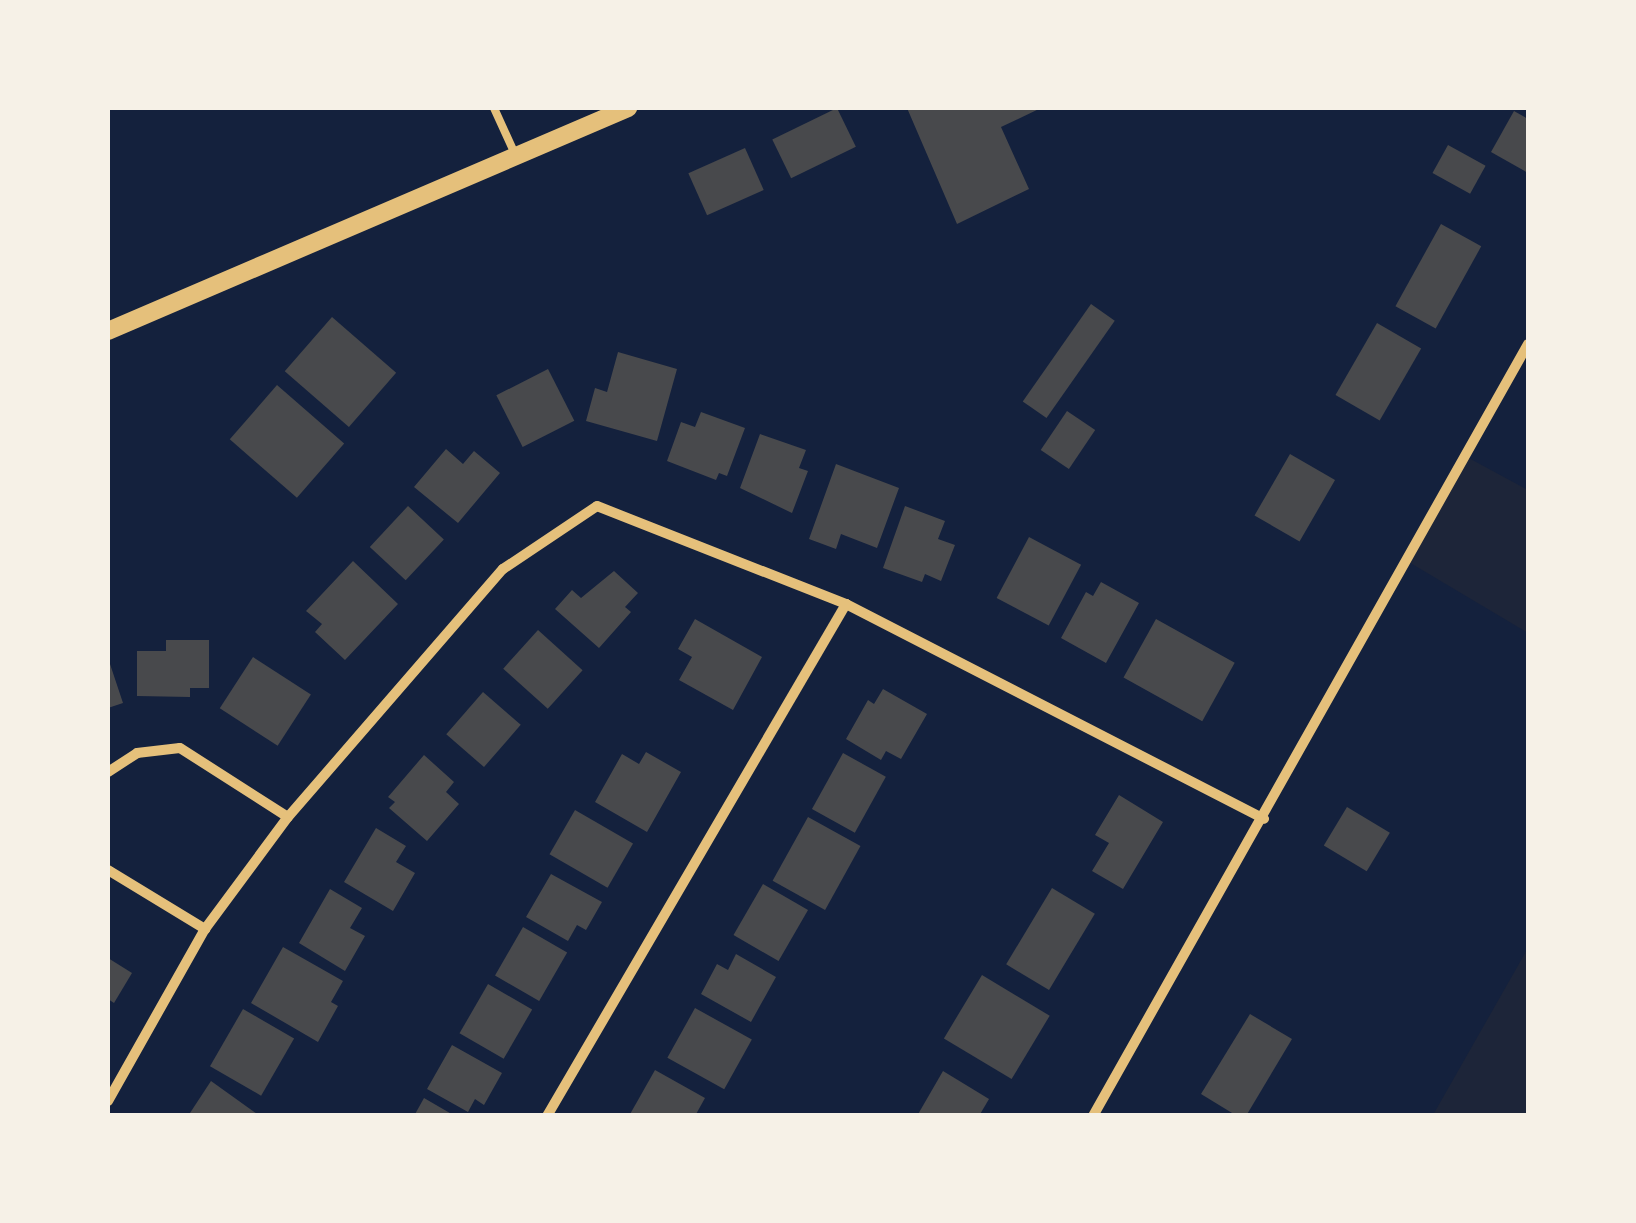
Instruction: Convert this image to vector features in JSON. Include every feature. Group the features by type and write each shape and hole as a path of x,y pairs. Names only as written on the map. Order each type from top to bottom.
{"street":[{"path":"108,331 517,159 628,108"},
{"path":"1093,1116 1264,819 1528,344"},
{"path":"108,1101 205,929 288,817 503,569 596,506 846,604 1264,819"},
{"path":"547,1116 846,604"},
{"path":"108,772 138,753 180,748 288,817"},
{"path":"108,870 205,929"}],"lane":[{"path":"494,108 517,159"}],"shaded area":[{"path":"1465,456 1528,490 1528,633 1407,561"},
{"path":"1528,948 1528,1115 1433,1115"}],"building":[{"path":"837,108 856,147 791,178 772,140"},
{"path":"907,108 1041,108 1001,127 1029,189 957,224"},
{"path":"1514,111 1528,119 1528,173 1491,152"},
{"path":"1448,145 1486,166 1470,194 1432,173"},
{"path":"745,148 764,190 707,215 688,173"},
{"path":"1441,224 1481,246 1436,329 1395,306"},
{"path":"1091,304 1115,321 1046,418 1023,401"},
{"path":"332,317 396,373 349,427 285,371"},
{"path":"1377,323 1421,348 1380,420 1336,395"},
{"path":"618,352 677,369 657,441 586,421 595,388 607,392"},
{"path":"548,369 574,421 523,447 496,395"},
{"path":"277,385 344,443 297,498 230,439"},
{"path":"1067,411 1095,430 1069,469 1041,450"},
{"path":"701,412 745,428 727,476 719,473 716,480 667,461 681,422 695,427"},
{"path":"760,434 806,450 799,468 808,471 792,513 740,488"},
{"path":"446,449 463,464 474,451 500,473 458,523 414,487"},
{"path":"1290,454 1335,480 1300,541 1254,515"},
{"path":"836,464 899,488 877,548 841,534 836,549 809,539"},
{"path":"408,506 444,539 406,580 370,547"},
{"path":"905,506 945,521 938,539 955,545 941,581 925,574 922,582 883,568"},
{"path":"1029,537 1081,565 1049,626 997,598"},
{"path":"353,561 398,604 345,660 315,632 322,624 306,611"},
{"path":"614,571 638,593 625,607 631,612 599,648 555,609 572,590 581,598"},
{"path":"1101,582 1139,603 1106,663 1061,638 1086,592 1093,596"},
{"path":"695,619 762,657 733,710 679,680 692,657 678,649"},
{"path":"1156,619 1235,663 1202,721 1124,678"},
{"path":"538,630 583,670 548,709 503,669"},
{"path":"166,640 209,640 209,688 190,688 190,697 137,696 137,651 166,651"},
{"path":"253,657 311,695 278,746 220,708"},
{"path":"108,658 123,703 108,708"},
{"path":"883,689 927,714 901,759 886,751 881,760 846,739 868,700 874,704"},
{"path":"483,692 521,725 484,767 446,734"},
{"path":"646,752 681,772 647,832 595,802 622,754 639,764"},
{"path":"843,753 886,777 855,833 812,809"},
{"path":"424,755 454,782 446,792 459,804 427,841 389,808 395,802 388,797"},
{"path":"1119,795 1163,822 1123,889 1092,871 1109,843 1095,835"},
{"path":"1347,807 1390,833 1367,871 1324,846"},
{"path":"575,810 633,843 608,888 550,854"},
{"path":"808,817 860,846 825,910 773,881"},
{"path":"376,828 406,846 396,862 415,873 393,911 344,882"},
{"path":"551,874 602,902 586,930 577,925 568,941 526,917"},
{"path":"763,884 808,910 779,961 734,935"},
{"path":"1052,888 1095,914 1049,990 1006,964"},
{"path":"330,889 362,908 350,928 365,936 345,971 299,943"},
{"path":"523,927 567,952 539,1001 495,975"},
{"path":"283,947 343,981 331,1002 338,1006 318,1042 251,1003"},
{"path":"736,954 776,977 751,1022 701,994 717,964 728,970"},
{"path":"108,958 132,973 114,1003 108,999"},
{"path":"982,975 1050,1016 1012,1079 944,1038"},
{"path":"488,984 532,1010 504,1059 460,1033"},
{"path":"695,1008 752,1040 724,1089 667,1058"},
{"path":"243,1009 294,1038 261,1096 210,1066"},
{"path":"1250,1014 1292,1039 1246,1116 1237,1116 1201,1094"},
{"path":"452,1045 502,1073 484,1105 475,1099 468,1112 427,1089"},
{"path":"655,1070 705,1098 695,1116 629,1116"},
{"path":"943,1071 989,1099 979,1116 917,1116"},
{"path":"211,1081 260,1116 188,1116"},
{"path":"424,1098 455,1116 414,1116"}]}
